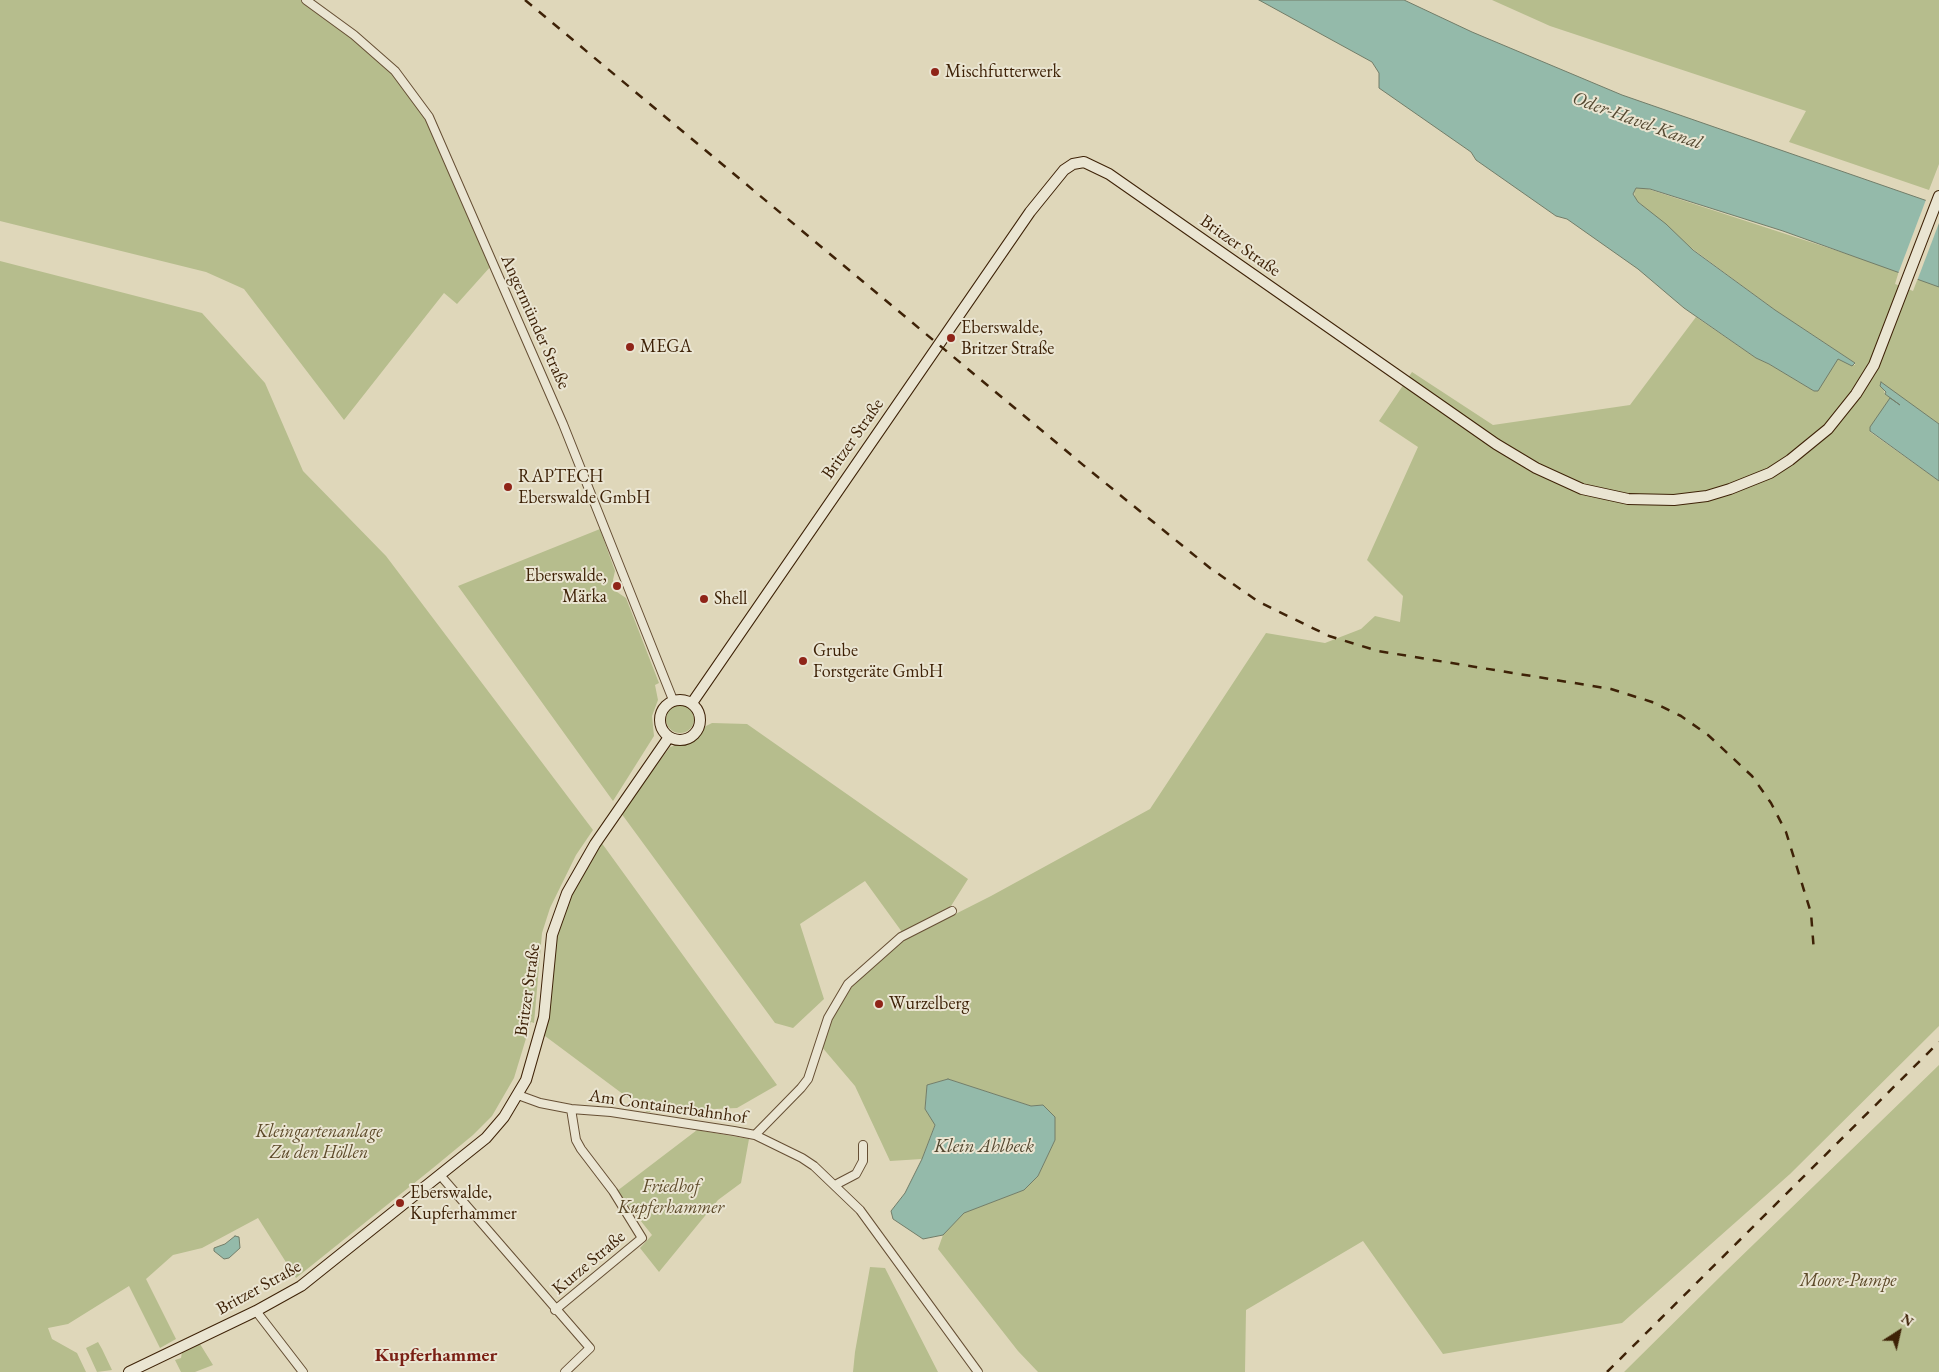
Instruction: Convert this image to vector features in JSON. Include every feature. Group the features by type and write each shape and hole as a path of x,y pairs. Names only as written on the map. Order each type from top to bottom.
{"main road":[{"name":"Britzer Straße","path":"692,703 1030,212 1064,170 1073,164 1084,162 1109,174 1496,444 1536,468 1582,489 1628,499 1674,500 1707,496 1770,473 1812,445 1846,409 1870,373 1905,288 1939,196"},
{"path":"683,699 692,703 700,714 698,730 685,740 669,737 664,732 660,720 663,708 673,700 683,699"},
{"name":"Britzer Straße","path":"129,1372 256,1311 301,1286 486,1138 518,1095 526,1080 540,1034 552,935 566,893 594,844 669,737"}],"street":[{"name":"Angermünder Straße","path":"306,0 354,35 384,60 402,79 429,117 563,424 673,700"},
{"path":"755,1135 802,1088 808,1079 828,1018 848,984 901,936 952,911"},
{"name":"Am Containerbahnhof","path":"518,1095 540,1103 571,1109 611,1112 755,1135 802,1158 835,1185 860,1210 978,1372"},
{"name":"Kurze Straße","path":"555,1310 642,1238 613,1191 579,1145 571,1109"},
{"path":"835,1185 856,1174 863,1161 863,1146"},
{"path":"440,1175 555,1310 590,1348 566,1372"},
{"path":"256,1311 303,1372"}],"green space":[{"path":"0,0 306,0 373,49 429,117 491,266 457,304 444,293 344,420 244,289 206,272 0,221"},
{"path":"1492,0 1939,0 1939,164 1929,190 1789,142 1806,111 1550,26"},
{"path":"1637,187 1642,187 1899,271 1895,284 1913,291 1918,278 1939,287 1939,424 1881,383 1885,394 1901,405 1890,399 1870,432 1939,481 1939,1026 1790,1174 1622,1323 1443,1354 1363,1241 1246,1310 1245,1372 1038,1372 1018,1351 938,1249 943,1235 963,1213 1024,1190 1038,1176 1055,1140 1043,1105 1031,1106 948,1079 927,1085 925,1109 935,1124 922,1159 890,1161 855,1086 821,1046 832,1019 851,988 876,962 904,940 991,896 1150,809 1266,633 1325,643 1361,629 1375,616 1400,622 1403,596 1367,560 1418,447 1379,421 1412,372 1493,425 1630,405 1696,317 1756,358 1814,391 1818,391 1833,356 1851,365 1855,365 1855,363 1775,310 1686,244 1635,199 1634,191"},
{"name":"Kleingartenanlage Zu den Höllen","path":"0,261 202,313 265,383 303,471 386,556 593,830 576,855 550,908 542,933 534,1023 531,1022 514,1078 492,1116 473,1135 296,1278 258,1218 202,1248 173,1255 146,1279 176,1339 160,1348 129,1286 68,1324 48,1328 52,1339 77,1353 86,1372 0,1372"},
{"path":"600,529 615,571 613,580 617,592 626,598 659,683 655,685 658,700 652,716 654,736 613,801 458,586"},
{"path":"680,705 690,709 694,719 690,729 680,733 670,729 666,719 670,709"},
{"path":"712,723 747,724 968,879 951,906 902,932 865,881 800,924 824,999 793,1028 775,1023 621,813 670,747 690,741 704,727"},
{"path":"601,842 777,1085 737,1108 647,1112 545,1036 556,936 572,888"},
{"name":"Moore-Pumpe","path":"1939,1065 1939,1372 1624,1372 1725,1272"},
{"name":"Friedhof Kupferhammer","path":"697,1130 749,1139 741,1183 718,1200 659,1272 640,1248 652,1235 617,1191"},
{"path":"870,1267 885,1268 938,1372 853,1372"},
{"path":"98,1342 112,1370 97,1372 86,1348"},
{"path":"200,1344 213,1365 195,1372 181,1372 175,1360 181,1358 182,1352"}],"water":[{"name":"Oder-Havel-Kanal","path":"1259,0 1404,0 1472,32 1622,95 1939,205 1939,287 1783,231 1650,189 1636,188 1633,194 1638,202 1666,224 1693,250 1775,310 1855,363 1852,366 1838,359 1818,391 1814,391 1756,358 1684,308 1638,269 1567,219 1556,216 1476,160 1471,152 1379,88 1379,73 1372,62"},
{"path":"1881,382 1939,424 1939,481 1870,431 1870,427 1890,398 1900,405 1885,394 1886,392 1880,386"},
{"name":"Klein Ahlbeck","path":"948,1079 1031,1106 1043,1105 1055,1117 1055,1140 1038,1176 1024,1190 964,1213 943,1235 923,1239 893,1219 891,1211 905,1193 922,1159 935,1125 925,1109 927,1085"},
{"path":"235,1236 239,1237 240,1248 229,1258 224,1259 214,1251 214,1248 225,1244"}],"pier":[{"path":"1927,197 1939,202 1939,223 1917,281 1898,274"}],"railway":[{"path":"525,0 1088,469 1210,568 1259,602 1329,636 1378,651 1611,689 1652,702 1681,716 1708,735 1752,776 1771,803 1786,832 1811,913 1814,952"},
{"path":"1607,1372 1939,1042"}],"place":[{"name":"Mischfutterwerk","path":"935,72"},
{"name":"Eberswalde, Britzer Straße","path":"951,338"},
{"name":"MEGA","path":"630,347"},
{"name":"RAPTECH Eberswalde GmbH","path":"508,487"},
{"name":"Eberswalde, Märka","path":"617,586"},
{"name":"Shell","path":"704,599"},
{"name":"Grube Forstgeräte GmbH","path":"803,661"},
{"name":"Wurzelberg","path":"879,1004"},
{"name":"Eberswalde, Kupferhammer","path":"400,1203"}],"district":[{"name":"Kupferhammer","path":"436,1356"}]}
